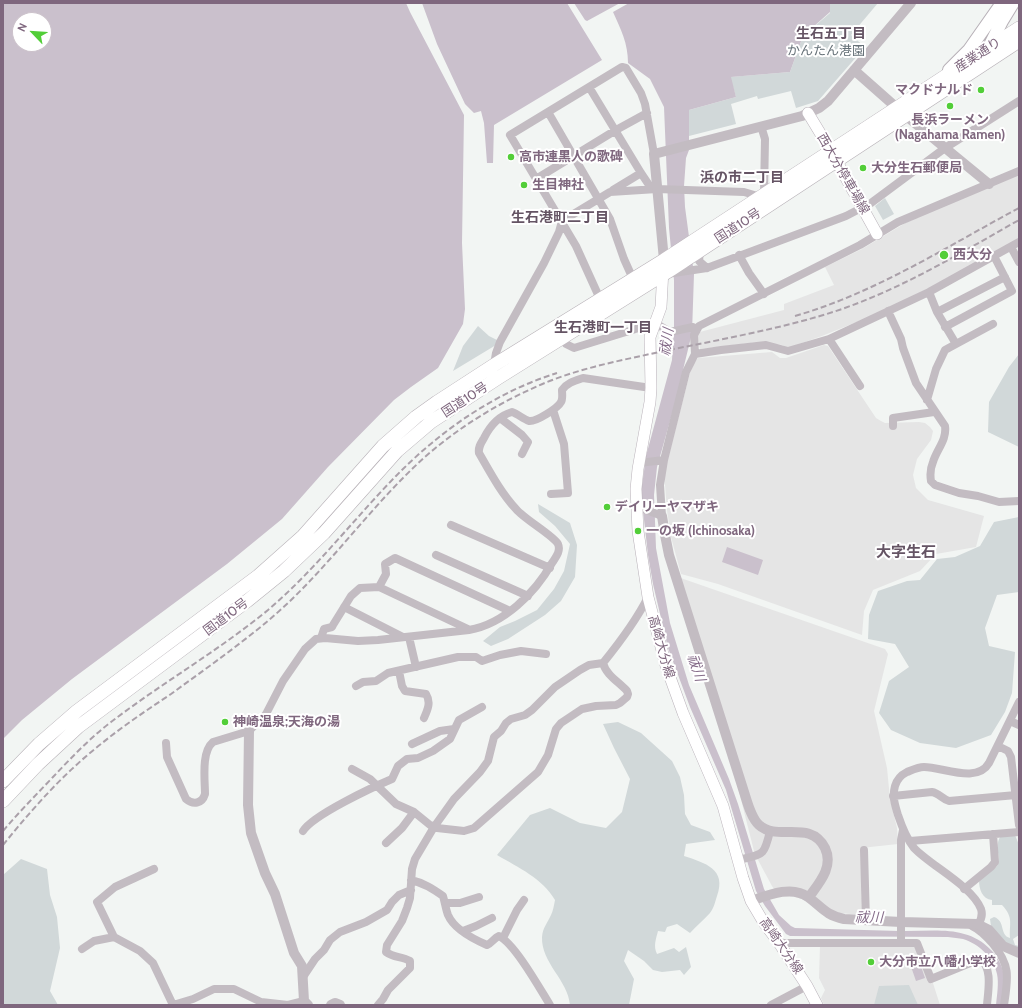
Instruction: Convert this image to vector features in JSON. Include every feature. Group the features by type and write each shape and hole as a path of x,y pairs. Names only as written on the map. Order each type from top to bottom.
{"highway":[{"name":"産業通り","path":"937,82 1019,28"},
{"name":"産業通り","path":"980,66 1019,41"},
{"name":"国道10号","path":"3,801 38,764 69,735 264,588 284,571 324,533 376,473 413,436 449,409 562,338 901,112 980,66"},
{"name":"国道10号","path":"901,112 937,82"},
{"name":"国道10号","path":"696,249 762,195 834,156"},
{"name":"国道10号","path":"3,781 39,744 77,711 258,576 277,560 303,536 363,467 397,433 437,402 494,364 633,279 669,267"}],"main road":[{"path":"937,82 969,50 1002,3"},
{"path":"980,66 1002,21 1013,3"},
{"name":"西大分停車場線","path":"808,114 834,156 877,234"},
{"name":"高崎大分線","path":"669,267 662,300 650,337 651,388 648,417 636,489 639,507 639,538 648,597 666,666 683,713 720,798 754,900 764,923 779,942 808,986 818,1005"}],"street":[{"path":"654,154 808,114 823,105 911,3"},
{"path":"600,299 576,246 510,135 622,67 626,68 644,100 662,189 669,267 696,270 707,268 846,216 863,208 945,148 1019,100"},
{"path":"854,70 901,112 989,184"},
{"path":"589,87 649,185 662,189"},
{"path":"548,112 610,219 624,259 633,279"},
{"path":"536,179 616,130 647,113"},
{"path":"610,192 662,189 744,192 762,195 765,140 761,126"},
{"path":"562,338 566,344 574,348 655,323 670,332 695,328 860,245 898,222 1019,171"},
{"path":"494,364 500,342 544,263 559,232 562,221 641,173"},
{"path":"696,354 766,345 788,351 829,339 929,292 1019,242"},
{"path":"1011,247 1019,262"},
{"path":"696,249 699,262 707,268"},
{"path":"739,256 764,294"},
{"path":"945,326 1012,291 994,256"},
{"path":"937,312 1005,277"},
{"path":"929,292 937,312 956,344"},
{"path":"888,311 901,339 916,383 934,412 942,420 945,431 942,444 930,472 931,481 935,485 959,493 978,496 999,502 1019,501"},
{"path":"927,400 936,369 945,350 993,324"},
{"path":"695,328 693,338 696,354 686,372 662,460 660,485 661,515 669,555 744,792 756,822 770,831 803,832 816,837 822,843 827,855 827,868 825,874 809,897"},
{"path":"829,339 860,386"},
{"path":"166,743 167,757 186,799 195,804 198,803 204,798 205,794 205,761 209,745 213,742 249,731 266,714 283,680 310,643 321,638 358,641 469,630 481,627 510,611 528,596 550,568 559,552 558,543 555,540 516,510 505,496 479,453 479,446 490,427 500,418 512,412 529,421 533,421 561,404 562,390 564,386 572,381 583,378 651,388"},
{"path":"551,494 568,493 564,444 553,410"},
{"path":"893,426 893,418 934,412"},
{"path":"500,418 522,435 528,442 522,454"},
{"path":"641,463 662,460"},
{"path":"639,507 661,515"},
{"path":"451,525 550,568"},
{"path":"436,555 528,596"},
{"path":"379,586 386,574 385,564 395,558 510,611"},
{"path":"321,638 324,629 334,625 351,596 360,588 379,586 469,630"},
{"path":"378,1005 388,990 410,968 410,961 406,958 391,956 386,952 387,946 402,921 407,908 411,890 412,869 415,859 434,827 459,792 480,772 488,761 493,739 503,729 506,723 525,715 532,710 555,687 580,670 589,665 604,663 636,619 648,597"},
{"path":"344,607 406,637 416,667"},
{"path":"356,686 363,682 376,681 388,674 458,657 476,657 482,661 500,654 521,651 546,654"},
{"path":"352,769 370,779 396,804 414,812 434,827 464,831 478,825 538,772 548,755 556,729 561,723 582,710 596,706 616,705 623,701 628,694 627,691 611,675 604,666 604,663"},
{"path":"399,671 402,686 405,692 426,694 429,700 428,709 424,718"},
{"path":"979,924 982,916 981,909 977,902 964,889 914,848 903,830 893,796 896,782 900,777 920,767 969,773 981,771 987,767 1019,702"},
{"path":"303,831 306,825 376,786 392,779 398,766 407,759 418,758 432,751 450,739 460,720 482,708"},
{"path":"1010,721 1019,725"},
{"path":"412,744 440,731 454,729"},
{"path":"154,869 114,887 97,902 114,937 140,951 153,963 173,1005 193,999 214,989 234,989 261,1002 288,1005 304,1004 302,966 294,952 251,833 248,805 249,731"},
{"path":"998,746 1008,751 1011,755 1019,825"},
{"path":"893,796 936,792 949,801 1016,795"},
{"path":"386,843 402,828 414,812"},
{"path":"901,941 901,840 903,830"},
{"path":"740,860 759,855 765,850 770,831"},
{"path":"910,841 1019,832"},
{"path":"964,889 991,867 994,862 993,834"},
{"path":"864,850 866,921"},
{"path":"411,880 429,886 443,896 449,918 454,924 477,941 486,945 491,943 499,936 503,938 518,954 550,1005"},
{"path":"303,977 330,940 340,932 366,922 387,910 399,895 411,890"},
{"path":"754,900 779,892 792,891 805,894 827,913 836,917 901,924 979,924 989,930 1003,946 1019,953"},
{"path":"445,903 460,904 479,897"},
{"path":"503,938 517,910 524,900"},
{"path":"463,931 492,918"},
{"path":"966,923 986,936 1000,953 1004,961 1007,983 1004,1005"},
{"path":"82,948 94,941 114,937"},
{"path":"779,942 917,942 931,978 980,959 984,962 988,977 987,1005"},
{"path":"771,1005 808,986"},
{"path":"331,1005 335,1003 340,1005"}],"shaded area":[{"path":"3,3 406,3 464,115 462,243 465,309 463,324 438,368 394,400 328,467 282,519 227,564 72,679 22,720 3,739"},
{"path":"422,3 567,3 602,60 494,125 493,163 487,163 484,123 481,111 474,113 465,104 437,44"},
{"path":"574,3 620,3 587,21"},
{"path":"629,3 830,3 830,12 803,36 790,72 731,77 736,97 689,110 689,150 686,158 684,186 685,207 694,274 692,333 674,407 657,467 654,495 656,548 670,623 689,685 729,779 764,889 779,915 795,928 948,931 971,936 991,950 997,957 1001,966 1004,979 1001,1005 996,1005 998,978 993,962 985,952 969,941 948,937 790,936 786,934 765,906 756,891 726,790 690,707 668,648 653,584 648,555 642,502 642,486 646,456 672,360 674,280 669,228 664,107 650,79 628,63 625,43 613,12"},
{"path":"1019,174 1019,239 929,288 879,313 788,348 782,345 759,342 700,349 696,333 784,310 784,304 834,285 825,267 862,249 907,222"},
{"path":"824,345 828,346 876,418 885,423 925,423 933,431 931,440 917,459 913,475 916,488 928,500 984,516 976,547 936,554 920,571 873,590 864,611 862,635 718,584 681,574 671,537 667,510 664,472 690,373 698,358 772,352 780,358 786,358"},
{"path":"727,547 763,560 758,575 722,562"},
{"path":"672,575 885,649 888,654 874,711 887,768 890,799 897,828 898,844 861,848 862,915 839,913 774,889 772,886 754,851 734,772"},
{"name":"大分市立八幡小学校","path":"916,945 932,980 940,1005 824,1005 821,998 825,990 819,978 820,946"},
{"path":"917,955 925,978 916,981 908,958"}],"green space":[{"name":"かんたん港園","path":"830,3 878,3 851,35 865,47 818,101 796,108 791,91 758,99 757,96 731,104 736,124 689,136 689,110 736,97 730,77 790,72 803,36 830,13"},
{"path":"885,198 894,214 883,220 875,206"},
{"path":"478,326 489,336 497,340 496,345 453,371 463,346"},
{"path":"1019,354 1019,447 988,432 989,402 1009,367"},
{"path":"538,504 570,523 577,545 575,577 561,601 545,615 508,639 491,646 483,641 500,627 537,610 554,589 564,571 570,544 555,526 539,512"},
{"path":"1019,517 1019,592 997,595 985,628 989,646 1015,652 1012,693 1005,712 991,735 956,748 920,743 891,730 879,713 889,681 909,667 895,644 868,639 869,615 878,591 907,581 920,580 937,559 955,557 980,546 994,522"},
{"path":"618,722 641,733 672,761 680,777 684,795 685,814 691,825 710,832 715,840 686,844 684,856 699,861 712,868 719,879 719,887 714,905 708,916 690,933 677,924 667,927 665,932 658,931 655,945 657,954 674,948 679,952 686,947 691,967 684,975 680,970 662,972 653,970 644,961 628,950 624,961 634,979 629,1005 570,1005 565,987 550,963 543,946 543,931 552,913 555,900 550,892 537,880 522,869 497,855 530,815 550,808 580,823 606,828 622,812 630,779 603,724"},
{"path":"1015,835 1019,845 1019,935 1013,939 1015,945 1019,946 1019,948 1009,946 991,926 990,919 994,917 998,919 1005,934 1010,938 1010,917 1002,905 992,905 992,900 983,896 980,890 979,880 997,866 999,860 998,841 1000,837"},
{"path":"21,859 47,869 50,895 57,917 60,948 50,991 58,1005 3,1005 3,875"},
{"path":"909,985 918,1005 874,1005 879,986"}],"railway":[{"path":"795,316 825,306 882,282 1019,208"},
{"path":"3,845 49,792 87,755 126,724 221,658 269,620 310,581 406,475 438,446 475,419 542,384 584,370 627,359 776,328 847,307 898,286 922,274 1019,220"},
{"path":"3,831 21,810 103,728 230,639 285,595 318,562 396,476 432,443 470,414 491,402 534,381 557,373"}],"place":[{"name":"マクドナルド","path":"981,90"},
{"name":"長浜ラーメン (Nagahama Ramen)","path":"950,106"},
{"name":"高市連黒人の歌碑","path":"511,157"},
{"name":"大分生石郵便局","path":"863,168"},
{"name":"生目神社","path":"524,185"},
{"name":"西大分","path":"944,255"},
{"name":"デイリーヤマザキ","path":"607,507"},
{"name":"一の坂 (Ichinosaka)","path":"638,531"},
{"name":"神崎温泉;天海の湯","path":"225,722"},
{"name":"大分市立八幡小学校","path":"871,962"}],"district":[{"name":"生石五丁目","path":"831,34"},
{"name":"浜の市二丁目","path":"742,178"},
{"name":"生石港町二丁目","path":"560,218"},
{"name":"生石港町一丁目","path":"603,328"},
{"name":"大字生石","path":"906,553"}],"water label":[{"name":"祓川","path":"667,342"},
{"name":"祓川","path":"696,668"},
{"name":"祓川","path":"869,918"}]}
